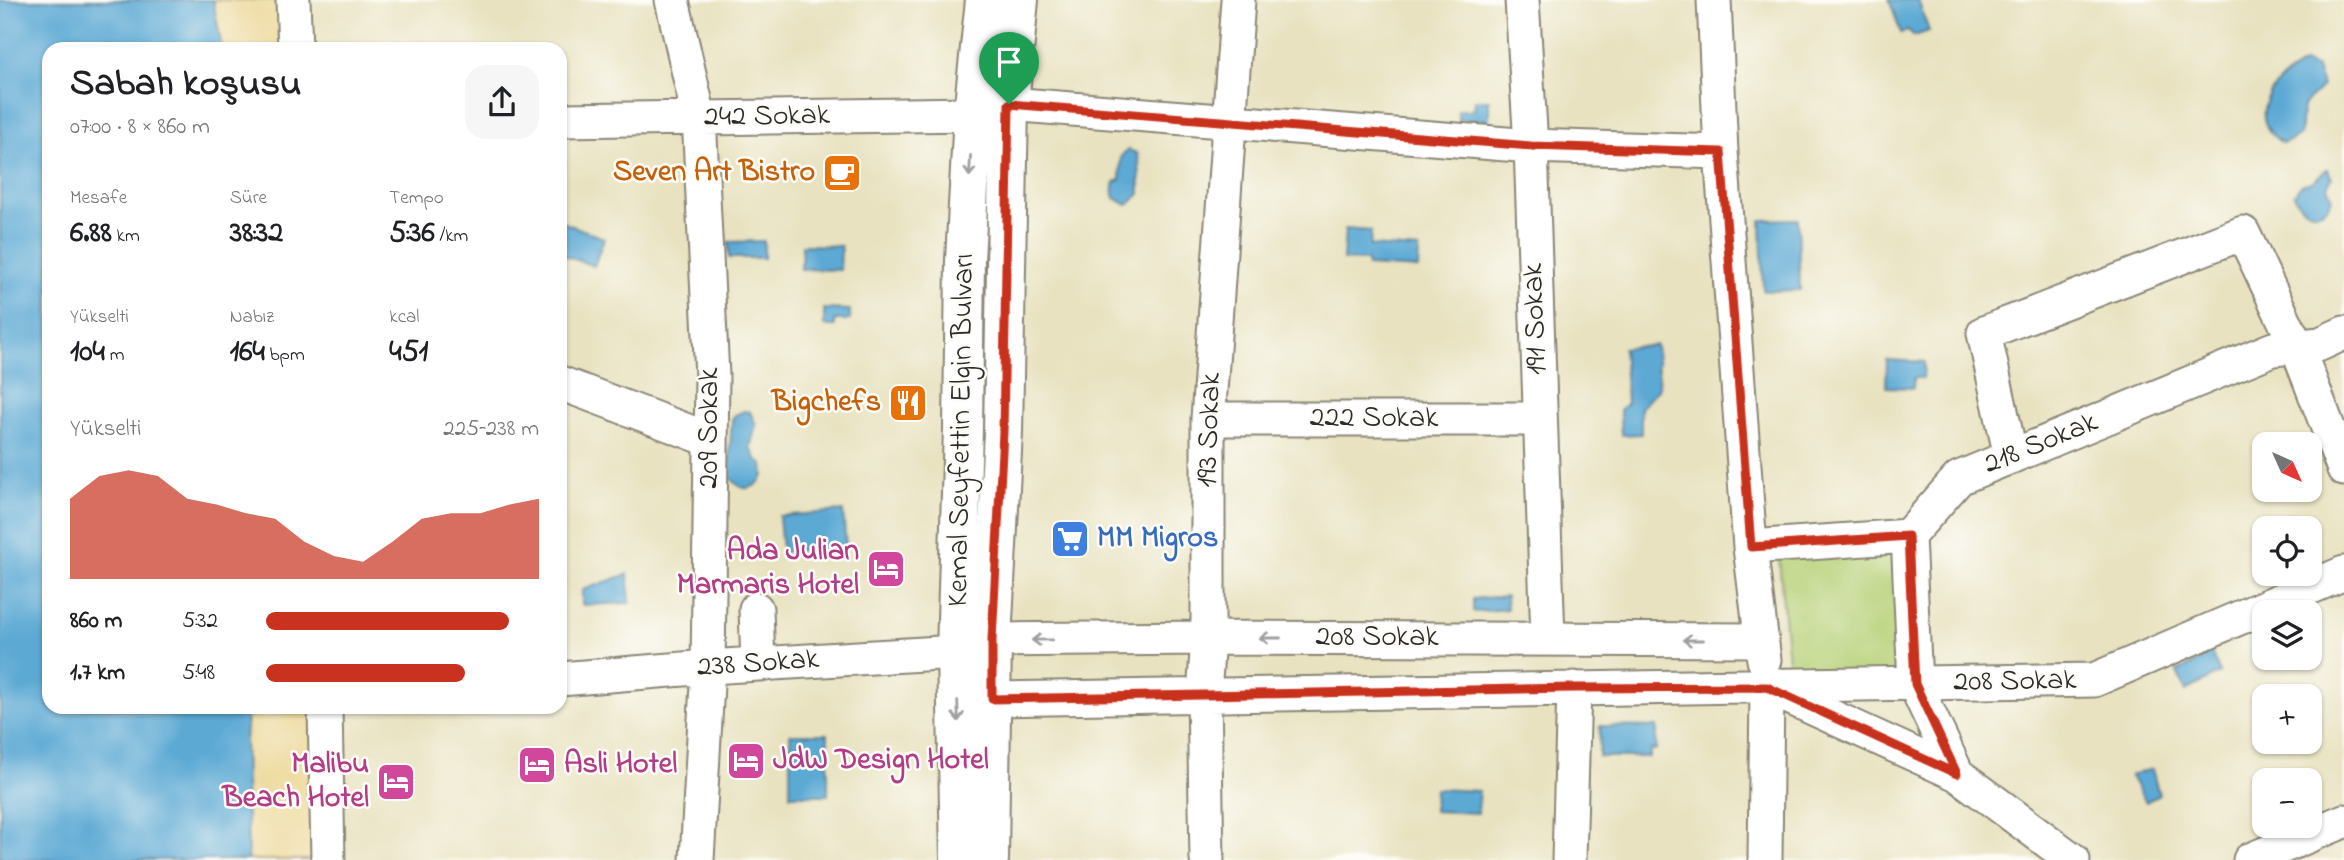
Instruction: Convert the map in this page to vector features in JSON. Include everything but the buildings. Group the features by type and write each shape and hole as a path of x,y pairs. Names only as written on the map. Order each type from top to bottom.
{"main road":[{"name":"Kemal Seyfettin Elgin Bulvarı","path":"960,860 956,652 965,260 973,114 985,0"},
{"name":"Kemal Seyfettin Elgin Bulvarı","path":"989,860 992,640 1003,432 1009,104 1019,0"}],"street":[{"path":"293,0 295,42"},
{"name":"209 Sokak","path":"672,0 699,117 712,376 708,667 697,860"},
{"name":"193 Sokak","path":"1207,860 1204,695 1209,638 1208,419 1238,0"},
{"name":"191 Sokak","path":"1522,0 1531,146 1548,639"},
{"path":"1714,0 1721,152 1751,547 1767,687 1765,860"},
{"path":"1009,104 1531,146 1721,152"},
{"name":"242 Sokak","path":"567,120 973,114"},
{"path":"2011,457 1984,332 2243,233 2297,347 2344,469"},
{"name":"218 Sokak","path":"1908,536 1959,478 2273,349 2320,344 2344,333"},
{"path":"567,386 711,440"},
{"name":"222 Sokak","path":"1208,419 1540,419"},
{"path":"1751,547 1908,536 1915,684 1957,774"},
{"name":"208 Sokak","path":"992,699 2094,680 2344,573"},
{"path":"756,609 758,664"},
{"name":"208 Sokak","path":"992,640 1761,640"},
{"name":"238 Sokak","path":"567,679 708,667 956,652"},
{"path":"1767,687 1957,774 2073,860"},
{"path":"1569,860 1574,688"},
{"path":"325,714 328,860"},
{"path":"2250,860 2344,821"}],"green space":[{"path":"1894,546 1905,673 1790,683 1779,557"}],"sand":[{"path":"213,0 293,0 295,42 221,42"},
{"path":"247,714 325,714 328,860 248,860 245,740"}],"water":[{"path":"0,0 213,0 221,42 42,42 42,714 247,714 245,740 248,860 0,860"},
{"path":"1889,0 1918,0 1929,31 1914,36 1908,30 1901,33"},
{"path":"2305,63 2317,68 2322,86 2304,105 2299,134 2291,141 2282,143 2265,121 2267,99 2283,78"},
{"path":"1475,100 1489,100 1489,120 1458,120 1458,110 1474,110"},
{"path":"1128,150 1137,153 1140,194 1127,205 1115,198 1113,191 1115,182 1120,180 1121,156"},
{"path":"2327,169 2332,178 2327,186 2332,199 2323,210 2306,210 2294,194 2301,185 2312,182"},
{"path":"1798,219 1800,290 1763,291 1761,220"},
{"path":"567,224 604,238 594,266 567,256"},
{"path":"1345,229 1371,231 1370,246 1419,249 1418,269 1367,266 1367,261 1343,260"},
{"path":"764,241 764,258 729,258 728,242"},
{"path":"802,245 841,246 840,270 801,269"},
{"path":"824,309 850,310 850,320 835,320 835,326 824,326"},
{"path":"1656,345 1659,388 1641,408 1641,434 1621,435 1620,410 1627,403 1623,348"},
{"path":"1887,360 1924,362 1923,378 1914,378 1913,388 1886,387"},
{"path":"744,411 750,412 756,425 750,447 756,459 763,465 764,476 750,488 741,487 728,475 732,420 735,415"},
{"path":"843,511 846,547 782,552 779,516"},
{"path":"628,574 630,603 582,605 582,590"},
{"path":"1506,596 1507,609 1473,612 1473,599"},
{"path":"2208,650 2220,673 2186,691 2177,672 2205,658 2204,654"},
{"path":"1600,726 1657,727 1656,750 1650,750 1650,757 1599,757"},
{"path":"790,734 828,734 828,795 790,795"},
{"path":"2152,769 2159,795 2146,802 2130,775"},
{"path":"1435,789 1479,791 1478,813 1434,811"}],"place":[{"name":"Seven Art Bistro","path":"842,173"},
{"name":"Bigchefs","path":"908,403"},
{"name":"MM Migros","path":"1070,539"},
{"name":"Ada Julian Marmaris Hotel","path":"886,569"},
{"name":"JdW Design Hotel","path":"746,761"},
{"name":"Asli Hotel","path":"537,765"},
{"name":"Malibu Beach Hotel","path":"396,782"}],"route":[{"path":"1009,104 1531,146 1721,152 1751,547 1908,536 1915,684 1957,774 1767,687 992,699 992,640 1003,432 1009,104"}]}
